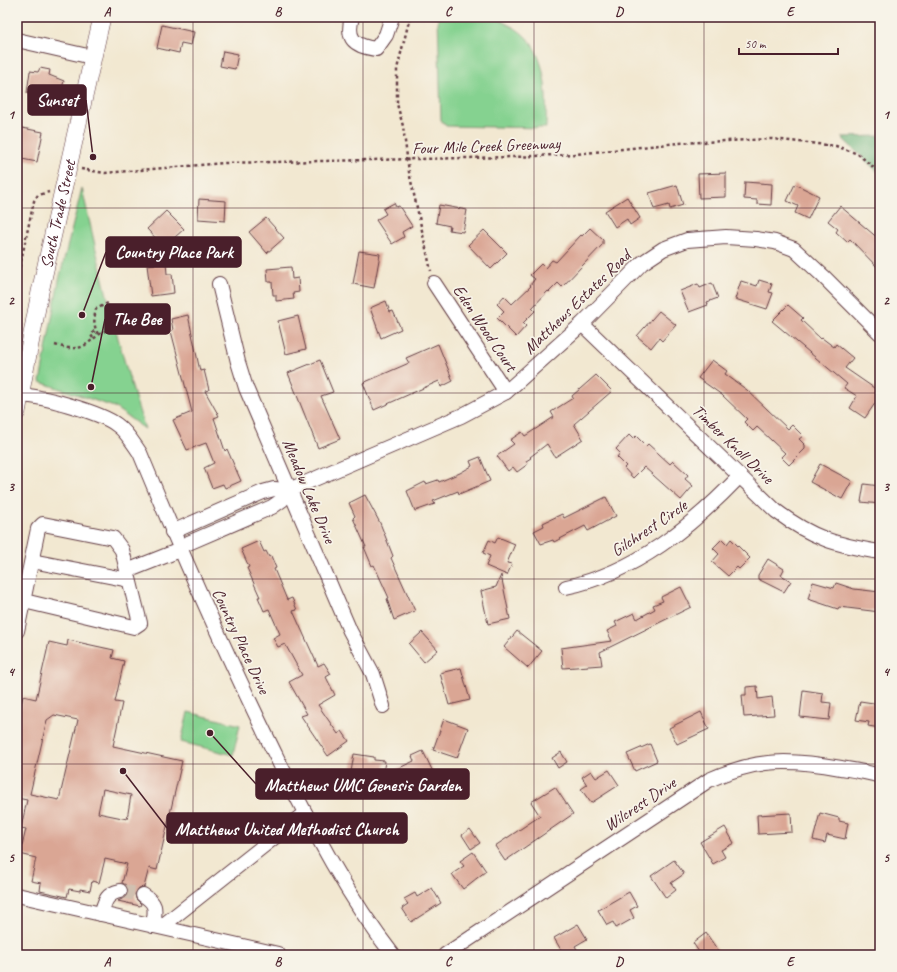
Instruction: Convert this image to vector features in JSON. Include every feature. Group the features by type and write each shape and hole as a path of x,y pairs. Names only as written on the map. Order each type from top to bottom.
{"main road":[{"name":"South Trade Street","path":"18,399 40,292 102,17"}],"street":[{"path":"352,17 349,30 353,40 366,47 376,49 386,35 392,17"},
{"path":"17,40 92,57"},
{"name":"Matthews Estates Road","path":"172,532 263,492 274,489 289,490 461,416 506,392 582,324 642,263 663,249 687,240 726,237 756,239 775,242 794,249 824,276 880,333"},
{"name":"Eden Wood Court","path":"434,283 506,392"},
{"name":"Meadow Lake Drive","path":"219,284 246,388 350,631 373,674 383,706"},
{"name":"Timber Knoll Drive","path":"582,324 776,511 813,535 845,546 880,552"},
{"name":"Country Place Drive","path":"18,399 47,400 96,414 116,424 131,438 140,453 179,549 256,714 305,813 344,884 394,955"},
{"name":"Gilchrest Circle","path":"566,587 588,583 610,575 640,559 688,526 740,476"},
{"name":"Matthews Estates Road","path":"128,576 179,549 272,507 282,500 289,490"},
{"path":"17,631 38,529 43,524 113,538 122,550 140,623 134,626 24,601"},
{"path":"32,561 128,576"},
{"name":"Wilcrest Drive","path":"445,955 709,780 724,773 756,763 779,761 821,765 880,776"},
{"path":"157,927 305,813"},
{"path":"101,914 106,897 111,893 120,891"},
{"path":"17,895 278,954"},
{"path":"142,895 151,900 155,908 157,927"}],"path":[{"path":"410,17 397,69 397,104 403,126 407,161 434,283"},
{"name":"Four Mile Creek Greenway","path":"84,169 104,173 224,163 407,161 568,154 678,143 772,138 836,146 858,154 880,173"},
{"path":"17,279 34,201 38,195 53,192"},
{"path":"98,334 94,318 96,309 108,303"},
{"path":"56,345 79,349 85,346 98,334 115,327"},
{"path":"93,338 91,335 96,330"}],"green space":[{"path":"471,16 494,18 520,32 531,42 538,55 545,83 546,128 446,126 441,120 438,17"},
{"path":"880,136 880,174 841,137"},
{"path":"82,188 110,309 145,429 114,407 40,382 59,280"},
{"path":"188,712 240,725 233,755 181,742"}],"building":[{"path":"162,25 194,32 191,45 181,43 179,53 157,48"},
{"path":"223,51 238,54 235,69 220,66"},
{"path":"40,68 50,70 49,75 64,81 59,99 53,98 53,100 27,93 30,71 38,72"},
{"path":"17,127 43,132 37,162 17,158"},
{"path":"726,173 726,197 699,198 698,174"},
{"path":"745,182 772,184 771,205 757,204 757,200 744,199"},
{"path":"795,184 819,196 808,219 795,213 798,206 787,201"},
{"path":"677,185 683,205 670,209 669,205 654,209 649,193"},
{"path":"627,197 640,218 630,225 627,219 615,227 605,211"},
{"path":"199,199 226,201 225,221 198,219"},
{"path":"394,203 396,207 399,206 412,226 402,232 404,237 392,244 376,220 386,214 383,209"},
{"path":"439,205 467,210 463,232 449,230 450,226 436,223"},
{"path":"840,206 880,240 880,270 850,239 847,242 836,232 838,229 828,221"},
{"path":"166,211 184,229 174,238 176,241 167,250 147,229"},
{"path":"266,218 284,238 267,253 249,232"},
{"path":"590,228 603,240 603,244 562,287 558,283 532,308 535,311 523,323 526,326 516,337 497,318 504,311 497,304 504,296 512,304 531,286 530,285 535,279 530,275 541,264 545,268 552,260 556,262 581,235 582,236"},
{"path":"484,230 507,253 491,269 468,245"},
{"path":"359,251 380,254 374,288 353,284"},
{"path":"166,263 167,274 172,274 174,293 151,296 147,265"},
{"path":"291,267 292,279 298,278 299,292 293,293 294,299 276,301 276,295 273,295 272,282 268,282 267,269"},
{"path":"759,280 772,284 769,292 773,293 767,309 735,299 741,281 757,286"},
{"path":"712,283 718,298 707,302 708,305 689,312 680,291 698,284 700,288"},
{"path":"386,301 390,312 393,311 401,329 381,338 370,308"},
{"path":"788,305 803,318 801,320 821,339 822,338 834,347 836,344 853,358 845,368 877,390 875,393 880,396 865,418 850,408 857,396 844,388 847,384 772,321"},
{"path":"659,311 676,325 662,341 659,338 651,348 637,336"},
{"path":"188,315 200,371 204,370 209,390 205,391 219,416 214,418 225,451 227,449 241,481 225,488 223,484 212,488 204,468 214,463 206,443 187,450 173,420 192,412 171,331 173,330 171,319"},
{"path":"298,316 306,349 286,354 278,321"},
{"path":"438,344 453,381 441,387 439,381 374,410 363,383 409,363 406,358"},
{"path":"320,360 333,392 321,396 340,439 318,448 288,373"},
{"path":"712,360 727,371 725,374 747,390 788,429 792,425 803,436 799,439 805,445 805,449 789,465 781,457 785,453 757,427 753,431 744,422 747,419 722,395 698,378"},
{"path":"596,375 612,391 574,424 583,439 555,457 547,444 530,457 531,458 526,461 528,464 517,472 513,467 508,471 497,456 514,444 510,440 522,432 525,436 554,417 551,412 573,398 572,396"},
{"path":"629,435 633,439 636,436 646,446 648,444 670,464 673,461 688,475 685,479 693,486 681,500 644,467 633,478 624,468 626,466 617,457 620,453 616,449"},
{"path":"480,457 490,481 459,494 458,491 433,501 435,504 415,511 407,491 425,482 426,484 438,480 439,482 460,473 472,466 470,461"},
{"path":"820,464 852,481 842,499 810,482"},
{"path":"864,484 880,486 880,504 861,502"},
{"path":"365,495 380,523 393,556 391,558 415,611 394,620 387,599 389,598 364,547 366,547 353,518 355,516 349,503"},
{"path":"606,497 616,516 588,531 585,526 554,542 553,540 541,544 534,531 544,526 543,523 562,514 564,518"},
{"path":"498,537 515,544 507,563 512,564 507,575 486,566 490,556 483,553 489,540 495,543"},
{"path":"722,539 727,544 731,539 750,558 739,569 737,567 728,576 712,562 719,554 713,548"},
{"path":"259,541 264,552 266,551 269,557 271,556 276,568 274,569 287,600 292,598 297,610 293,611 318,666 324,663 331,674 326,677 335,695 318,705 338,734 342,731 349,741 328,756 301,716 307,714 289,682 302,675 285,644 278,647 273,638 280,634 269,609 264,611 258,597 260,597 247,568 249,567 241,549"},
{"path":"768,559 784,569 781,575 791,581 784,592 758,579 758,575"},
{"path":"501,575 510,619 488,624 481,591 496,587"},
{"path":"813,582 834,588 836,583 854,589 880,592 880,612 839,607 838,609 808,599"},
{"path":"681,587 691,607 600,652 602,665 563,668 561,648 612,641 607,631 617,626 615,622 634,613 637,619 655,609 653,605 663,601 661,597"},
{"path":"517,631 542,651 528,668 504,647"},
{"path":"422,632 438,650 424,662 409,644"},
{"path":"68,640 114,650 112,658 124,661 115,702 122,703 113,746 182,761 157,870 149,868 144,887 139,888 135,894 136,899 141,904 140,906 118,901 126,897 128,893 126,885 122,883 127,864 105,859 99,883 92,881 90,891 69,889 67,897 40,891 41,883 31,881 36,858 20,854 26,829 21,828 27,800 17,798 17,722 23,696 36,699 49,642 67,646","holes":["54,715 78,720 59,800 30,794 47,720","103,789 131,795 127,819 98,813"]},
{"path":"461,668 470,700 449,705 440,673"},
{"path":"757,686 758,699 772,697 774,715 744,717 742,695 746,695 746,687"},
{"path":"803,690 823,693 822,702 831,703 829,720 800,717"},
{"path":"860,701 880,704 880,728 868,726 869,722 856,720"},
{"path":"701,712 709,729 677,744 669,728"},
{"path":"444,719 468,728 457,758 433,750"},
{"path":"650,744 657,761 635,771 627,754"},
{"path":"423,751 434,774 404,789 395,770 414,761 412,756"},
{"path":"561,752 567,762 558,768 552,758"},
{"path":"354,754 374,757 374,760 385,761 382,781 350,778"},
{"path":"609,770 619,785 591,803 581,789 587,785 582,777 591,771 596,778"},
{"path":"555,787 573,814 505,861 495,846 540,816 531,802"},
{"path":"791,813 792,832 758,834 757,815"},
{"path":"820,813 839,818 839,821 848,823 845,839 827,835 825,843 813,840"},
{"path":"725,827 734,843 721,850 725,857 713,864 700,842"},
{"path":"470,829 480,843 471,849 462,835"},
{"path":"473,852 486,871 463,889 452,874 464,866 460,861"},
{"path":"674,860 684,874 671,883 676,890 666,898 651,876"},
{"path":"432,888 441,903 411,922 402,908 408,904 404,899 415,893 417,897"},
{"path":"629,892 637,906 630,910 634,918 616,928 613,922 607,925 598,910"},
{"path":"578,924 587,939 575,946 580,955 564,955 554,938"},
{"path":"706,933 721,955 701,955 693,943"}],"tunnel":[{"path":"120,891 143,895"}],"place":[{"name":"Sunset","path":"93,157"},
{"name":"Country Place Park","path":"82,315"},
{"name":"The Bee","path":"91,387"},
{"name":"Matthews UMC Genesis Garden","path":"210,733"},
{"name":"Matthews United Methodist Church","path":"123,771"}]}
